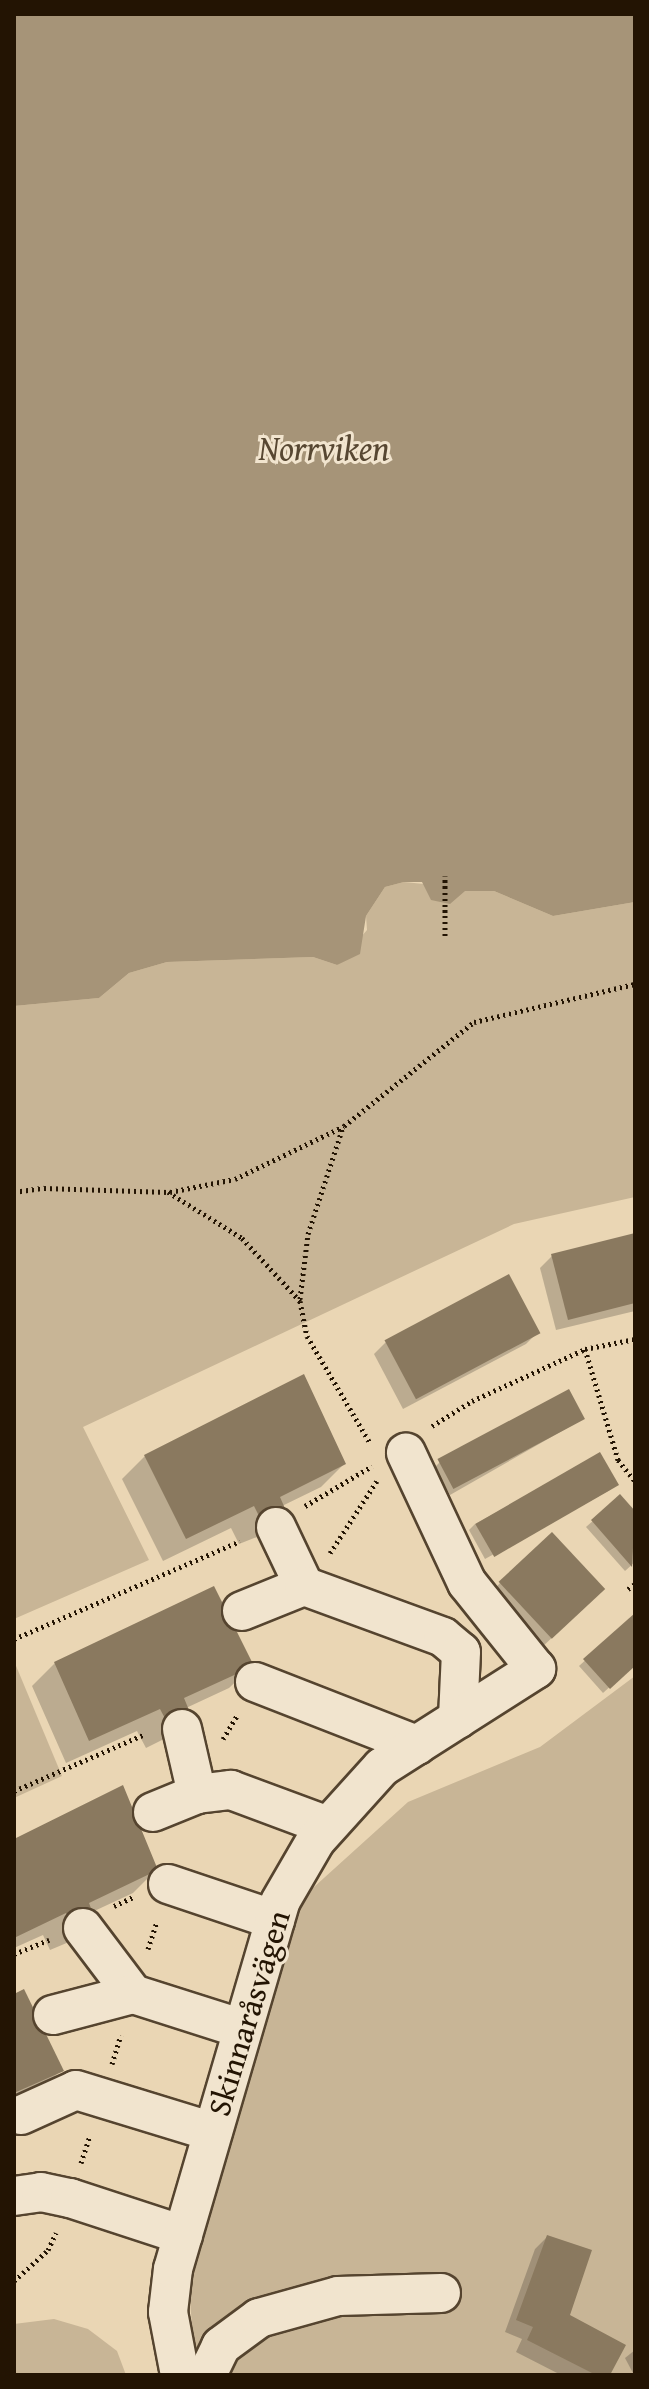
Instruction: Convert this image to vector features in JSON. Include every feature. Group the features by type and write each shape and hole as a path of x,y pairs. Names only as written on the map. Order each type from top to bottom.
{"street":[{"name":"Skinnaråsvägen","path":"180,2375 168,2312 183,2235 280,1902 328,1826 382,1767 536,1669 467,1583 393,1457"},
{"path":"276,1527 304,1586 452,1645 461,1652 458,1719"},
{"path":"242,1611 304,1586"},
{"path":"255,1682 417,1745"},
{"path":"182,1729 197,1794"},
{"path":"153,1812 197,1794 231,1790 328,1826"},
{"path":"168,1884 275,1920"},
{"path":"83,1928 133,1994"},
{"path":"53,2015 133,1994 243,2029"},
{"path":"21,2115 76,2090 213,2132"},
{"path":"14,2196 41,2192 70,2198 183,2235"},
{"path":"207,2375 221,2346 259,2318 338,2296 441,2293"}],"path":[{"path":"445,876 445,936"},
{"path":"14,1192 44,1188 168,1192 235,1179 344,1126 474,1022 635,984"},
{"path":"344,1126 308,1234 300,1301 307,1336 393,1457"},
{"path":"168,1192 242,1238 300,1301"},
{"path":"319,1496 393,1457 418,1435 472,1401 585,1349 635,1339"},
{"path":"585,1349 618,1460 635,1481"},
{"path":"14,1639 276,1527"},
{"path":"628,1589 635,1584"},
{"path":"14,1791 159,1727 182,1729"}],"shaded area":[{"path":"404,882 494,891 553,916 635,902 635,1197 514,1224 83,1427 149,1560 14,1619 14,1006 99,998 129,973 167,962 313,957 337,965 367,930 366,916 385,887"},
{"path":"14,1661 62,1776 14,1798"},
{"path":"635,1676 635,2375 203,2375 195,2363 189,2288 212,2188 293,1906 408,1802 540,1747"},
{"path":"54,2319 88,2329 117,2351 126,2375 14,2375 14,2324"}],"water":[{"name":"Norrviken","path":"14,14 635,14 635,902 553,916 494,891 465,891 450,904 431,900 422,882 404,882 385,887 366,916 360,954 337,965 313,957 167,962 129,973 99,998 14,1006"}],"building":[{"path":"635,1233 635,1303 568,1320 551,1254"},
{"path":"509,1274 540,1333 416,1399 385,1340"},
{"path":"304,1374 346,1464 280,1497 287,1513 262,1522 254,1506 186,1539 144,1455"},
{"path":"569,1389 585,1419 453,1489 437,1459"},
{"path":"600,1452 619,1485 494,1557 475,1524"},
{"path":"620,1494 635,1511 632,1567 591,1520"},
{"path":"552,1532 605,1589 552,1639 499,1582"},
{"path":"214,1586 254,1666 184,1698 191,1715 169,1726 160,1709 89,1741 54,1662"},
{"path":"635,1613 635,1666 610,1689 583,1659"},
{"path":"123,1785 158,1870 89,1903 95,1919 74,1929 66,1913 14,1938 14,1839"},
{"path":"24,1989 64,2071 14,2093 14,1994"},
{"path":"547,2235 592,2250 570,2315 626,2345 610,2375 596,2375 527,2340 533,2327 516,2320"}]}
